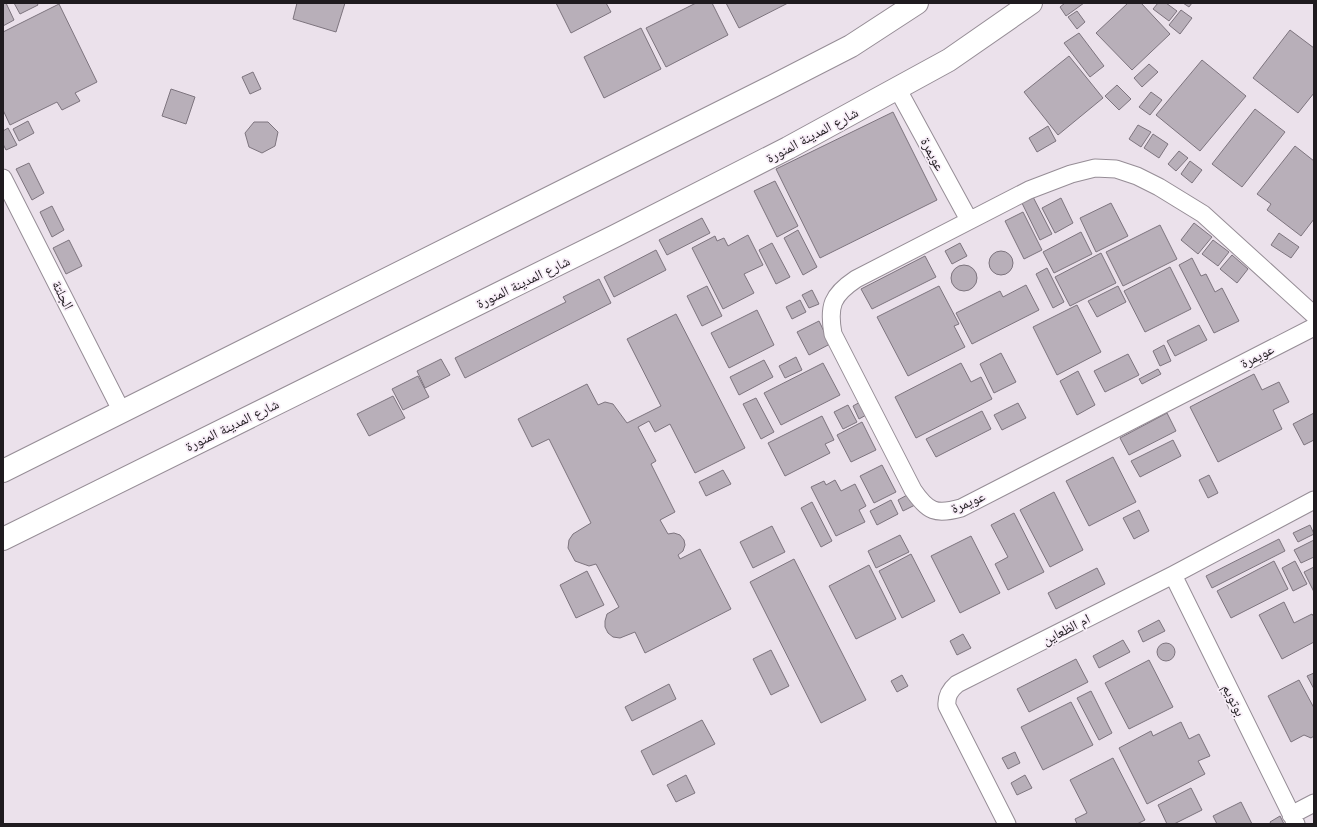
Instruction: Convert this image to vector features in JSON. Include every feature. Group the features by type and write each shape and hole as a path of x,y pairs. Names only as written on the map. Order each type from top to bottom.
{"street":[{"path":"3,471 780,83 851,46 917,3"},
{"name":"شارع المدينة المنورة","path":"3,539 615,236 788,148 949,60 1031,3"},
{"name":"عويمرة","path":"897,88 969,220"},
{"name":"عويمرة","path":"1314,315 1203,214 1159,187 1137,176 1116,170 1095,168 1071,174 1029,190 856,279 842,288 836,295 830,316 833,334 913,490 922,504 934,511 948,511 961,508 1314,327"},
{"name":"الجلتة","path":"3,178 122,412"},
{"name":"ام الظعاين","path":"1007,824 947,706 948,693 957,684 1173,575 1314,500"},
{"name":"بوتويم","path":"1173,575 1293,819"},
{"path":"1293,819 1314,803"}],"building":[{"path":"3,3 6,3 14,20 3,26"},
{"path":"14,3 37,3 38,5 20,14"},
{"path":"297,3 345,3 336,32 293,19"},
{"path":"556,3 606,3 611,12 571,33"},
{"path":"696,3 712,3 728,35 666,67 646,28"},
{"path":"726,3 788,3 739,28"},
{"path":"1065,3 1084,3 1066,16 1060,7"},
{"path":"1128,3 1141,3 1170,34 1132,70 1096,33"},
{"path":"1158,3 1166,3 1177,11 1169,21 1153,9"},
{"path":"1183,3 1192,3 1189,7"},
{"path":"59,4 97,82 75,93 80,101 62,110 57,102 10,125 3,110 3,32"},
{"path":"1181,10 1192,18 1180,34 1169,25"},
{"path":"1077,11 1085,22 1077,29 1068,17"},
{"path":"641,28 661,69 604,98 584,57"},
{"path":"1290,30 1314,48 1314,93 1298,113 1253,78"},
{"path":"1079,33 1104,66 1090,77 1064,43"},
{"path":"1069,56 1103,98 1058,135 1024,92"},
{"path":"1202,60 1246,96 1200,151 1156,115"},
{"path":"1149,64 1158,72 1142,87 1134,78"},
{"path":"253,72 261,89 250,94 242,77"},
{"path":"1117,85 1131,99 1119,110 1105,96"},
{"path":"171,89 195,97 186,124 162,116"},
{"path":"1151,92 1162,100 1150,115 1139,107"},
{"path":"1255,109 1285,132 1242,187 1212,164"},
{"path":"893,112 937,200 820,258 776,169"},
{"path":"28,121 34,133 19,141 13,129"},
{"path":"254,122 268,122 278,132 275,146 262,153 249,147 245,133"},
{"path":"1138,125 1151,132 1141,147 1129,139"},
{"path":"1048,126 1056,141 1037,152 1029,138"},
{"path":"8,128 17,145 6,150 3,144 3,131"},
{"path":"1153,134 1168,144 1159,158 1144,148"},
{"path":"1295,146 1314,161 1314,219 1301,236 1267,210 1271,204 1257,194"},
{"path":"1179,151 1188,158 1176,171 1168,164"},
{"path":"1190,161 1202,170 1192,183 1181,174"},
{"path":"29,163 44,193 32,200 16,169"},
{"path":"775,181 798,226 777,237 754,191"},
{"path":"1031,193 1052,234 1040,240 1020,199"},
{"path":"1061,198 1073,223 1055,233 1042,208"},
{"path":"1111,203 1128,236 1096,252 1080,218"},
{"path":"52,206 64,230 52,237 40,212"},
{"path":"1023,212 1042,250 1024,259 1005,221"},
{"path":"702,218 710,233 667,255 659,240"},
{"path":"1194,223 1212,237 1198,254 1181,240"},
{"path":"1160,225 1177,259 1123,286 1106,252"},
{"path":"798,230 817,267 803,275 784,238"},
{"path":"1081,232 1092,254 1054,273 1043,252"},
{"path":"1279,233 1299,247 1291,258 1271,245"},
{"path":"748,235 763,265 744,274 754,293 723,309 692,248 715,236 717,241 724,238 728,246"},
{"path":"69,240 82,266 66,274 53,248"},
{"path":"1213,240 1229,252 1218,266 1202,254"},
{"path":"772,243 790,277 776,284 759,250"},
{"path":"960,243 967,256 952,264 945,251"},
{"path":"656,250 666,270 614,297 604,277"},
{"path":"1001,251 1006,252 1012,258 1012,268 1006,274 1001,275 996,274 990,268 989,263 990,258 996,252"},
{"path":"1101,253 1116,283 1070,306 1055,277"},
{"path":"1232,255 1248,269 1237,283 1220,269"},
{"path":"925,256 936,277 872,309 861,289"},
{"path":"1192,258 1201,276 1206,274 1215,292 1222,288 1239,321 1214,333 1179,265"},
{"path":"964,265 973,269 977,278 973,287 964,291 955,287 951,278 955,269"},
{"path":"1170,267 1191,309 1145,332 1124,291"},
{"path":"1047,268 1064,302 1053,308 1036,274"},
{"path":"599,279 611,303 465,378 455,358 566,302 563,297"},
{"path":"1026,285 1039,310 972,344 956,313 1000,291 1003,297"},
{"path":"707,286 722,316 702,326 687,296"},
{"path":"939,286 959,324 954,326 965,347 908,376 877,317"},
{"path":"1118,286 1126,302 1097,317 1088,301"},
{"path":"812,290 819,304 809,308 802,295"},
{"path":"800,300 806,312 792,319 786,307"},
{"path":"1077,305 1101,352 1057,375 1033,327"},
{"path":"757,310 774,345 729,368 711,333"},
{"path":"676,314 745,448 695,473 670,424 655,432 649,421 638,427 656,461 651,464 675,512 660,520 668,534 674,533 680,535 684,540 685,545 683,551 678,555 680,559 700,549 731,609 645,653 635,632 620,638 613,637 608,633 605,627 607,614 619,607 596,564 589,566 575,561 568,548 569,540 573,534 591,523 549,439 532,447 518,419 587,384 598,405 605,402 613,404 627,423 661,406 627,339"},
{"path":"819,321 830,344 809,355 797,332"},
{"path":"1199,325 1207,340 1175,356 1167,341"},
{"path":"1164,345 1171,361 1160,366 1153,351"},
{"path":"1001,353 1016,382 994,393 980,364"},
{"path":"1128,354 1139,375 1105,392 1094,371"},
{"path":"796,357 802,370 785,378 779,366"},
{"path":"441,359 450,375 425,388 417,371"},
{"path":"764,360 773,377 739,395 730,377"},
{"path":"823,363 840,395 781,425 764,393"},
{"path":"961,363 971,382 981,377 992,399 916,438 895,397"},
{"path":"1158,369 1161,374 1142,384 1139,379"},
{"path":"1078,371 1095,405 1077,415 1060,381"},
{"path":"1254,374 1262,390 1279,382 1289,402 1273,410 1282,429 1218,462 1190,407"},
{"path":"418,376 429,397 403,410 392,389"},
{"path":"393,396 405,418 369,436 357,414"},
{"path":"756,398 774,432 761,439 743,404"},
{"path":"862,401 868,414 859,419 853,406"},
{"path":"1018,403 1026,418 1002,430 994,415"},
{"path":"848,405 857,422 843,429 834,412"},
{"path":"982,411 991,429 936,457 926,439"},
{"path":"1167,413 1176,431 1129,455 1120,438"},
{"path":"1314,413 1314,440 1304,445 1293,424"},
{"path":"822,416 834,440 825,444 830,453 785,476 768,443"},
{"path":"862,422 876,450 851,462 837,435"},
{"path":"1173,440 1181,456 1140,477 1131,461"},
{"path":"1113,457 1136,502 1089,526 1066,481"},
{"path":"882,465 896,492 874,503 860,476"},
{"path":"723,470 731,484 706,496 699,482"},
{"path":"1209,475 1218,493 1208,498 1199,480"},
{"path":"835,480 841,491 855,484 866,506 859,510 865,522 836,536 811,487 824,481 826,485"},
{"path":"1054,492 1083,550 1050,567 1020,510"},
{"path":"909,494 915,505 903,511 898,500"},
{"path":"891,500 898,514 877,525 870,511"},
{"path":"812,502 832,541 821,547 801,508"},
{"path":"1139,510 1149,531 1134,539 1123,518"},
{"path":"1014,513 1044,572 1008,590 995,564 1008,557 991,525"},
{"path":"1310,525 1314,534 1298,542 1293,533"},
{"path":"772,526 785,552 753,568 740,542"},
{"path":"900,535 909,552 876,568 868,551"},
{"path":"971,536 1000,593 960,613 931,556"},
{"path":"1279,539 1285,551 1212,588 1206,576"},
{"path":"1314,540 1314,557 1301,563 1294,550"},
{"path":"911,554 935,601 902,618 879,571"},
{"path":"794,559 866,700 821,723 750,582"},
{"path":"1274,561 1288,589 1231,618 1217,591"},
{"path":"1295,561 1307,584 1293,591 1282,568"},
{"path":"869,565 896,619 856,639 829,586"},
{"path":"1314,567 1314,592 1304,572"},
{"path":"1097,568 1105,584 1056,609 1048,593"},
{"path":"587,571 604,605 576,618 560,585"},
{"path":"1284,602 1294,623 1312,614 1314,617 1314,642 1282,659 1259,615"},
{"path":"1159,620 1165,631 1143,642 1138,631"},
{"path":"963,634 971,648 957,655 950,641"},
{"path":"1123,640 1130,652 1099,668 1093,656"},
{"path":"1166,643 1172,646 1175,652 1172,658 1166,661 1160,658 1157,652 1160,646"},
{"path":"771,650 789,686 771,695 753,659"},
{"path":"1076,659 1088,682 1029,712 1017,689"},
{"path":"1149,660 1173,707 1129,729 1105,683"},
{"path":"1314,673 1314,689 1307,676"},
{"path":"902,675 908,686 897,692 891,681"},
{"path":"1299,680 1314,708 1314,736 1311,738 1304,735 1291,742 1268,696"},
{"path":"669,684 676,699 632,721 625,707"},
{"path":"1091,691 1112,733 1099,740 1077,698"},
{"path":"1071,702 1093,745 1043,770 1021,727"},
{"path":"702,720 715,744 653,775 641,751"},
{"path":"1181,722 1189,739 1199,734 1210,756 1198,761 1205,774 1147,804 1119,748 1151,731 1153,736"},
{"path":"1015,752 1020,763 1008,769 1002,758"},
{"path":"1113,758 1145,820 1137,824 1077,824 1075,819 1087,813 1070,780"},
{"path":"686,775 695,793 676,802 667,785"},
{"path":"1025,775 1032,788 1017,795 1011,783"},
{"path":"1191,788 1202,810 1174,824 1167,824 1158,805"},
{"path":"1241,802 1252,824 1217,824 1213,816"},
{"path":"1280,816 1284,824 1271,824 1270,822"}]}
